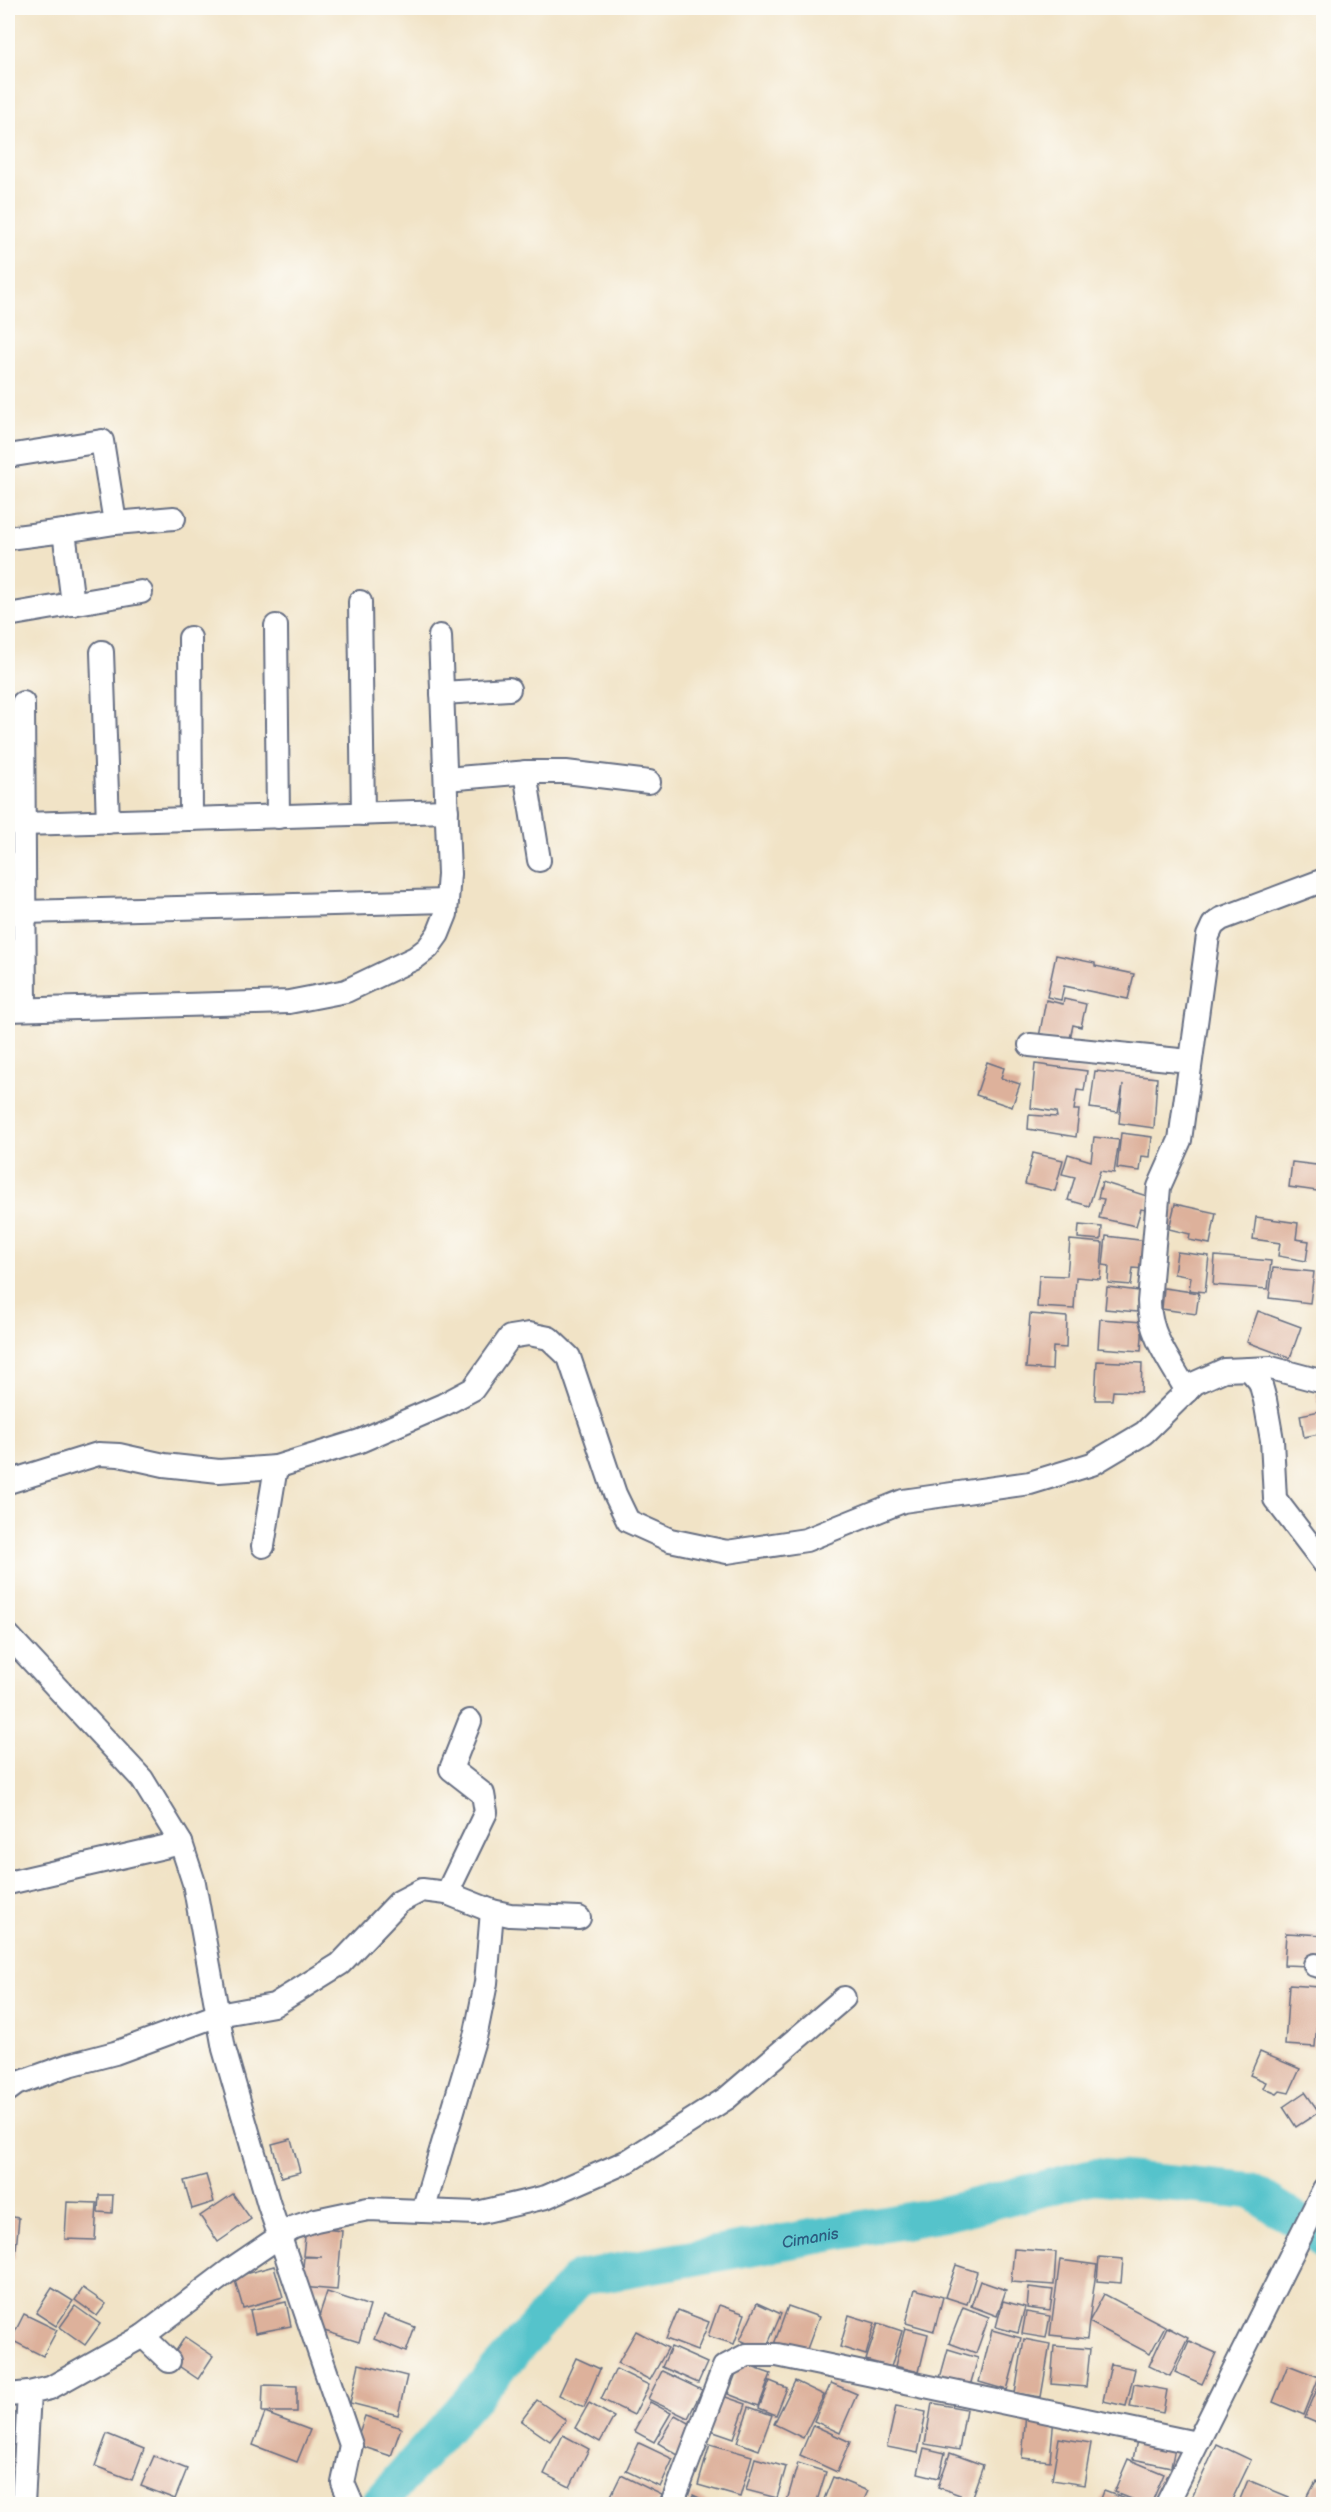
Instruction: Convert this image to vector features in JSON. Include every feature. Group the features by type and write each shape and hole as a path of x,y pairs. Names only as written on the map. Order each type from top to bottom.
{"street":[{"path":"8,456 102,441 115,523"},
{"path":"8,537 174,518"},
{"path":"64,531 73,604"},
{"path":"8,615 141,592"},
{"path":"360,602 363,814"},
{"path":"276,626 278,817"},
{"path":"23,703 24,912 16,1010 289,1002 346,991 415,958 428,948 442,924 449,874 440,636"},
{"path":"190,638 190,819"},
{"path":"102,652 108,822"},
{"path":"442,693 509,688"},
{"path":"446,779 525,772 566,772 649,782"},
{"path":"525,772 539,860"},
{"path":"23,824 447,811"},
{"path":"1187,1391 1153,1330 1149,1310 1159,1187 1180,1140 1189,1061 1208,936 1213,925 1221,919 1323,880"},
{"path":"24,912 447,901"},
{"path":"1030,1045 1189,1061"},
{"path":"8,1482 98,1454 119,1455 164,1465 219,1471 276,1467 360,1440 443,1405 473,1389 510,1337 529,1334 549,1338 569,1357 615,1494 628,1521 670,1540 727,1552 806,1540 903,1501 1030,1483 1092,1464 1144,1433 1195,1383 1224,1371 1271,1368 1317,1380 1323,1378"},
{"path":"1249,1369 1260,1382 1265,1400 1272,1440 1275,1499 1323,1563"},
{"path":"263,1546 276,1467"},
{"path":"8,1635 142,1779 181,1843 194,1882 224,2049 275,2222 351,2445 344,2483 352,2505"},
{"path":"447,1893 486,1812 483,1794 451,1769 470,1720"},
{"path":"8,1883 181,1843"},
{"path":"8,2090 16,2084 69,2065 115,2053 218,2015 274,2005 340,1964 399,1902 422,1890 447,1893 492,1911 510,1915 579,1918"},
{"path":"423,2211 476,2033 486,1983 492,1911"},
{"path":"275,2222 292,2228 316,2220 382,2208 477,2213 546,2197 628,2161 727,2098 844,1998"},
{"path":"1167,2505 1320,2196"},
{"path":"23,2505 18,2394 50,2388 143,2336 230,2270 275,2222"},
{"path":"143,2336 170,2361"},
{"path":"672,2505 724,2367 747,2355 777,2355 1196,2443"}],"building":[{"path":"1056,955 1134,974 1128,999 1064,986 1061,1000 1047,997"},
{"path":"1064,999 1086,1004 1081,1027 1073,1025 1069,1043 1039,1037 1046,1000 1063,1004"},
{"path":"987,1062 1004,1068 1001,1078 1020,1084 1012,1107 976,1095"},
{"path":"1035,1064 1087,1071 1084,1091 1077,1090 1074,1110 1079,1110 1076,1137 1028,1129 1029,1115 1057,1117 1056,1112 1031,1108"},
{"path":"1095,1071 1157,1078 1154,1128 1119,1123 1123,1085 1118,1112 1090,1108"},
{"path":"1121,1133 1152,1137 1150,1157 1142,1156 1140,1171 1117,1168"},
{"path":"1094,1137 1119,1140 1114,1173 1100,1171 1089,1206 1068,1200 1075,1177 1062,1174 1068,1154 1091,1161"},
{"path":"1033,1153 1063,1160 1055,1191 1025,1184"},
{"path":"1292,1162 1324,1166 1324,1192 1289,1187"},
{"path":"1102,1182 1150,1197 1146,1210 1141,1209 1136,1226 1099,1218 1104,1199 1098,1198"},
{"path":"1175,1204 1216,1213 1210,1244 1189,1240 1190,1234 1169,1229"},
{"path":"1256,1217 1298,1223 1296,1239 1309,1241 1306,1261 1278,1256 1280,1243 1253,1239"},
{"path":"1079,1225 1102,1227 1101,1240 1078,1238"},
{"path":"1106,1236 1147,1241 1144,1269 1133,1268 1131,1285 1108,1283 1109,1266 1103,1265"},
{"path":"1070,1240 1103,1243 1100,1279 1076,1277 1074,1309 1037,1307 1039,1275 1067,1276"},
{"path":"1177,1252 1209,1256 1205,1292 1189,1290 1191,1277 1174,1274"},
{"path":"1215,1256 1271,1261 1268,1289 1213,1285"},
{"path":"1273,1268 1314,1272 1310,1303 1269,1298"},
{"path":"1107,1287 1139,1291 1137,1312 1105,1309"},
{"path":"1164,1288 1199,1293 1196,1314 1162,1309"},
{"path":"1258,1311 1301,1327 1290,1358 1247,1342"},
{"path":"1030,1314 1067,1317 1066,1348 1053,1347 1052,1370 1026,1368"},
{"path":"1100,1319 1143,1322 1141,1351 1098,1348"},
{"path":"1097,1361 1142,1363 1141,1392 1113,1391 1112,1400 1095,1400"},
{"path":"1324,1394 1324,1450 1322,1450 1319,1434 1304,1437 1300,1415 1320,1411 1316,1395"},
{"path":"1286,1933 1324,1935 1324,1959 1310,1966 1284,1965"},
{"path":"1289,1985 1320,1987 1315,2047 1285,2045"},
{"path":"1322,2003 1324,2003 1324,2033 1318,2032"},
{"path":"1260,2052 1300,2069 1289,2093 1280,2091 1277,2094 1263,2088 1266,2082 1250,2075"},
{"path":"1305,2092 1319,2112 1296,2127 1283,2107"},
{"path":"291,2139 300,2172 281,2177 272,2144"},
{"path":"206,2175 214,2202 192,2209 184,2181"},
{"path":"233,2194 251,2219 218,2242 200,2216"},
{"path":"99,2195 113,2195 112,2213 98,2212"},
{"path":"67,2202 97,2203 95,2240 65,2239"},
{"path":"8,2216 19,2218 15,2259 8,2258"},
{"path":"306,2227 342,2231 337,2290 301,2287 304,2257 322,2257 303,2256"},
{"path":"1014,2249 1056,2252 1054,2285 1011,2282"},
{"path":"1099,2257 1123,2259 1121,2283 1097,2281"},
{"path":"1060,2260 1097,2265 1087,2339 1050,2335"},
{"path":"956,2265 977,2272 967,2304 945,2297"},
{"path":"274,2266 283,2297 243,2308 234,2277"},
{"path":"980,2281 1006,2290 997,2316 971,2306"},
{"path":"1029,2287 1053,2290 1050,2311 1027,2308"},
{"path":"52,2288 73,2301 56,2326 36,2313"},
{"path":"83,2288 106,2304 97,2316 75,2300"},
{"path":"915,2289 943,2297 934,2331 906,2323"},
{"path":"327,2292 370,2306 359,2342 315,2328"},
{"path":"1104,2294 1165,2326 1150,2354 1089,2322"},
{"path":"1003,2301 1025,2307 1018,2333 996,2327"},
{"path":"286,2302 291,2326 255,2333 250,2310"},
{"path":"757,2303 781,2314 765,2351 740,2340"},
{"path":"719,2305 745,2314 734,2344 708,2336"},
{"path":"75,2306 100,2324 85,2345 60,2327"},
{"path":"788,2306 819,2317 804,2357 773,2347"},
{"path":"963,2307 989,2317 976,2353 949,2343"},
{"path":"678,2310 709,2322 697,2351 666,2339"},
{"path":"1026,2312 1050,2316 1046,2338 1022,2334"},
{"path":"24,2314 57,2330 43,2356 11,2340"},
{"path":"384,2315 415,2327 406,2352 374,2339"},
{"path":"849,2315 875,2323 866,2355 840,2347"},
{"path":"878,2323 902,2331 891,2367 866,2360"},
{"path":"1167,2327 1188,2338 1170,2376 1149,2366"},
{"path":"905,2328 928,2334 919,2372 895,2366"},
{"path":"992,2330 1021,2338 1007,2390 979,2382"},
{"path":"636,2331 668,2348 650,2380 618,2363"},
{"path":"185,2337 213,2356 198,2379 170,2360"},
{"path":"1024,2339 1050,2344 1041,2397 1015,2393"},
{"path":"1189,2341 1216,2353 1202,2384 1175,2372"},
{"path":"1054,2346 1090,2349 1086,2387 1051,2384"},
{"path":"671,2347 707,2363 698,2383 662,2367"},
{"path":"948,2349 978,2358 970,2386 940,2378"},
{"path":"576,2358 600,2369 584,2407 559,2395"},
{"path":"740,2363 771,2374 759,2406 728,2394"},
{"path":"359,2364 407,2376 398,2415 350,2403"},
{"path":"1111,2364 1135,2369 1126,2406 1103,2401"},
{"path":"1288,2365 1319,2377 1304,2415 1273,2402"},
{"path":"616,2369 649,2385 634,2415 601,2399"},
{"path":"662,2371 702,2390 688,2418 648,2399"},
{"path":"1321,2380 1324,2381 1324,2426 1305,2418"},
{"path":"770,2381 787,2388 776,2415 759,2408"},
{"path":"795,2381 824,2395 803,2438 774,2424"},
{"path":"831,2383 857,2394 840,2433 814,2421"},
{"path":"1134,2384 1167,2390 1163,2413 1130,2407"},
{"path":"263,2385 297,2386 297,2412 262,2412"},
{"path":"717,2394 746,2404 734,2438 705,2428"},
{"path":"537,2400 566,2420 550,2441 521,2421"},
{"path":"650,2402 671,2413 654,2442 634,2431"},
{"path":"589,2403 614,2417 600,2442 575,2428"},
{"path":"932,2403 966,2409 959,2450 925,2444"},
{"path":"896,2406 926,2412 918,2453 887,2447"},
{"path":"749,2407 772,2415 759,2450 737,2442"},
{"path":"265,2413 310,2430 297,2462 253,2445"},
{"path":"1026,2414 1054,2417 1050,2461 1022,2458"},
{"path":"675,2415 698,2428 681,2457 658,2443"},
{"path":"365,2416 401,2428 391,2456 355,2444"},
{"path":"813,2425 850,2442 837,2472 800,2455"},
{"path":"1139,2431 1177,2439 1171,2467 1133,2459"},
{"path":"107,2434 144,2449 132,2480 95,2466"},
{"path":"563,2435 589,2449 570,2487 544,2474"},
{"path":"1059,2438 1091,2443 1084,2485 1052,2480"},
{"path":"639,2443 673,2459 660,2487 626,2471"},
{"path":"710,2444 752,2456 740,2497 698,2485"},
{"path":"1217,2444 1251,2460 1230,2504 1189,2504"},
{"path":"924,2448 945,2453 939,2478 918,2473"},
{"path":"950,2453 983,2465 971,2499 938,2487"},
{"path":"154,2456 187,2469 175,2499 141,2486"},
{"path":"755,2458 786,2467 777,2498 746,2490"},
{"path":"1128,2459 1164,2474 1151,2504 1144,2504 1114,2492"},
{"path":"798,2463 826,2472 816,2504 786,2504"},
{"path":"621,2475 662,2495 657,2504 607,2504"},
{"path":"833,2477 868,2491 862,2504 822,2504"},
{"path":"1248,2480 1289,2497 1286,2504 1238,2504"},
{"path":"1316,2481 1324,2485 1324,2504 1304,2504"},
{"path":"1104,2491 1139,2504 1099,2504"},
{"path":"693,2495 712,2504 688,2504"}],"waterway":[{"name":"Cimanis","path":"378,2504 579,2278 943,2214 1093,2176 1251,2191 1314,2231 1324,2241"}]}
